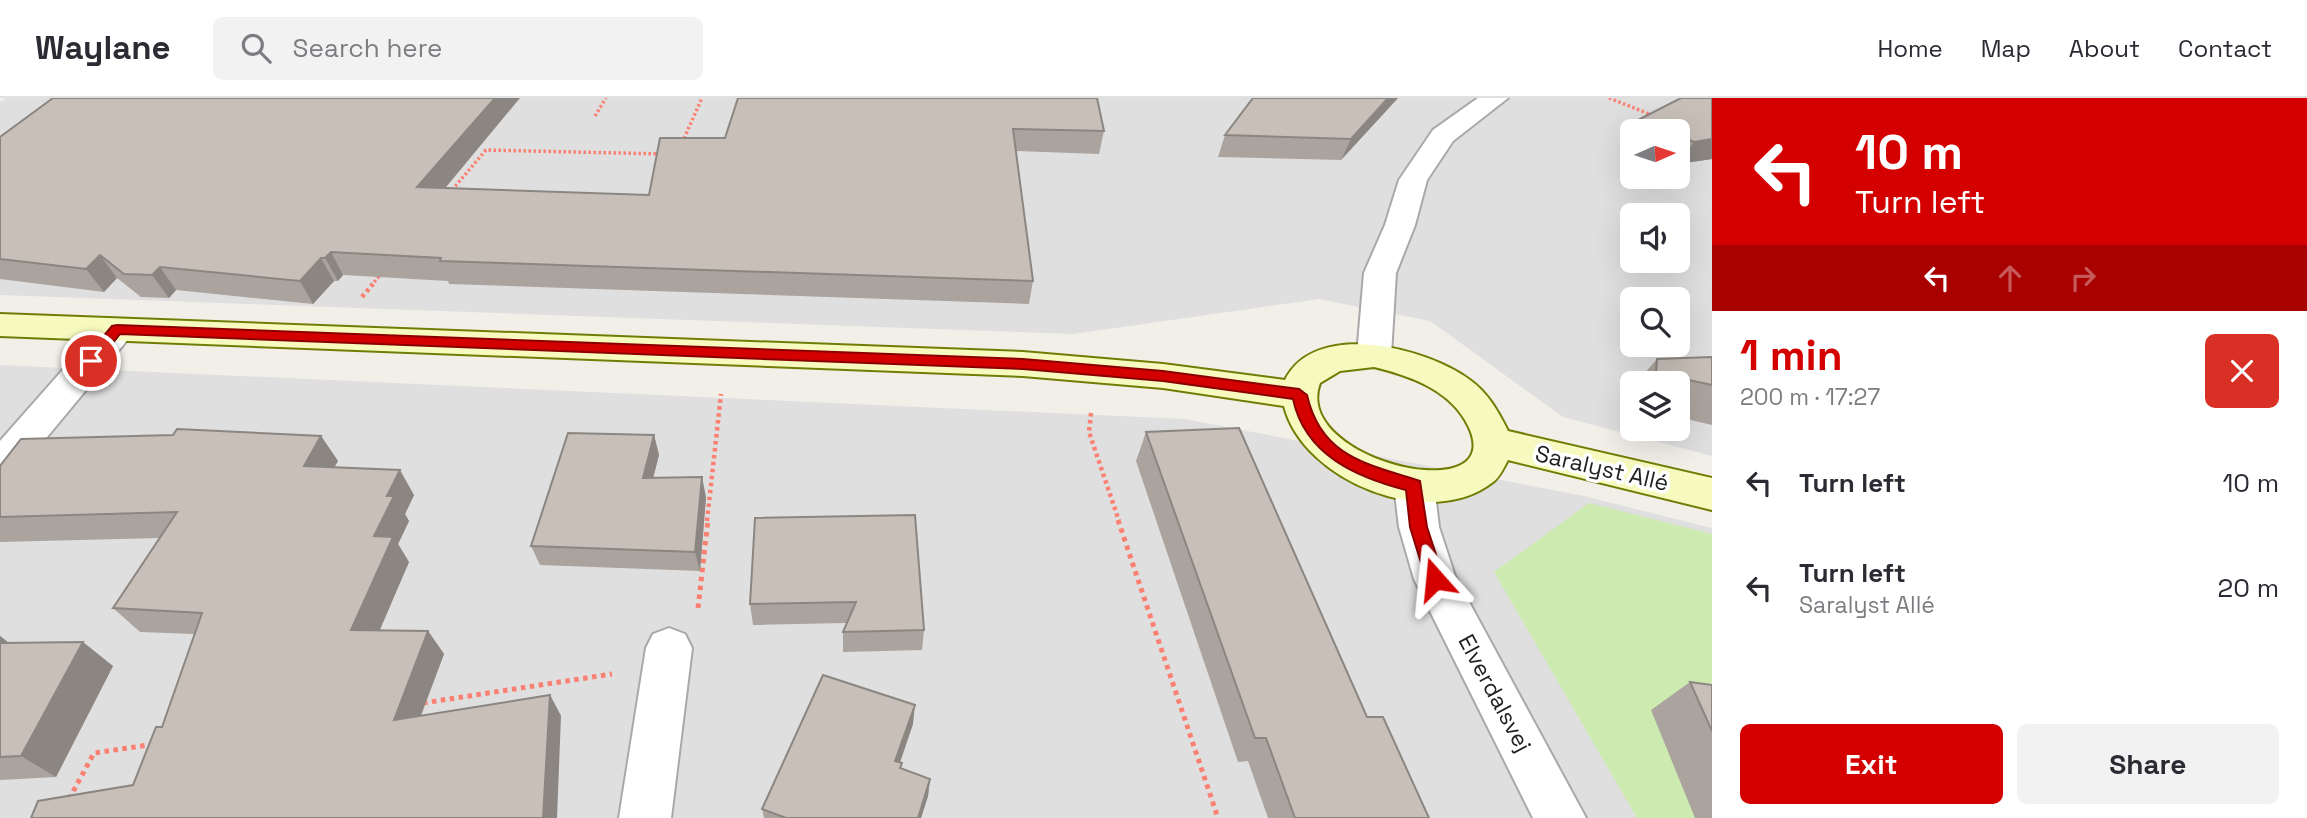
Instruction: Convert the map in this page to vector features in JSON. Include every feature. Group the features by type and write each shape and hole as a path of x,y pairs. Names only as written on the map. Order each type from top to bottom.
{"street":[{"path":"1374,355 1380,273 1400,225 1413,180 1443,136 1495,98"},
{"path":"0,325 1023,364 1163,376 1299,395"},
{"path":"0,467 117,330"},
{"path":"1374,355 1407,362 1439,376 1466,395 1485,419 1493,442 1490,459 1479,472 1463,482 1439,486 1414,485 1378,477 1345,461 1319,440 1304,417 1299,395 1305,377 1321,363 1345,356 1374,355"},
{"name":"Saralyst Allé","path":"1493,442 1712,494"},
{"name":"Elverdalsvej","path":"1414,485 1419,527 1435,579 1560,818"},
{"path":"645,818 667,657"}],"path":[{"path":"595,116 606,98"},
{"path":"677,155 702,98"},
{"path":"1609,98 1661,119"},
{"path":"444,200 486,150 664,154"},
{"path":"328,338 386,269"},
{"path":"421,703 667,657 698,608 726,352"},
{"path":"1097,370 1089,432 1218,818"},
{"path":"64,807 94,753 162,743"}],"shaded area":[{"path":"6,98 1712,98 1712,456 1655,441 1690,441 1690,371 1620,371 1620,432 1563,417 1430,321 1319,299 1073,334 0,295 0,102"},
{"path":"0,365 1185,419 1584,496 1712,528 1712,818 0,818"}],"green space":[{"path":"1589,503 1712,534 1712,719 1695,818 1637,818 1494,572"}],"building":[{"path":"53,98 495,98 417,187 649,195 660,138 725,138 738,98 1097,98 1104,131 1013,129 1033,281 440,261 441,258 331,252 321,258 300,281 160,267 152,275 124,274 100,255 86,269 0,259 0,137"},
{"path":"1253,98 1388,98 1351,139 1225,135"},
{"path":"1681,98 1712,98 1712,139 1690,140 1690,119 1640,119"},
{"path":"1712,357 1712,385 1690,380 1690,371 1656,371 1657,359"},
{"path":"1239,428 1367,717 1383,717 1429,818 1295,818 1266,738 1255,738 1146,432"},
{"path":"177,429 321,436 304,466 400,470 387,496 394,496 374,536 393,537 351,630 428,631 394,720 550,695 543,818 31,818 38,801 133,785 156,727 162,727 202,613 113,608 177,512 0,517 0,466 21,439 173,435"},
{"path":"568,433 654,435 643,478 702,477 695,552 531,546"},
{"path":"915,515 924,630 843,632 856,602 750,604 755,518"},
{"path":"83,642 21,756 0,757 0,643"},
{"path":"823,675 915,705 895,761 902,763 900,768 930,779 918,818 786,818 762,809"},
{"path":"1690,682 1712,685 1712,731"}],"route":[{"path":"91,361 117,330 1023,364 1163,376 1299,395 1304,417 1319,440 1345,461 1378,477 1414,485 1419,527 1435,579"}]}
